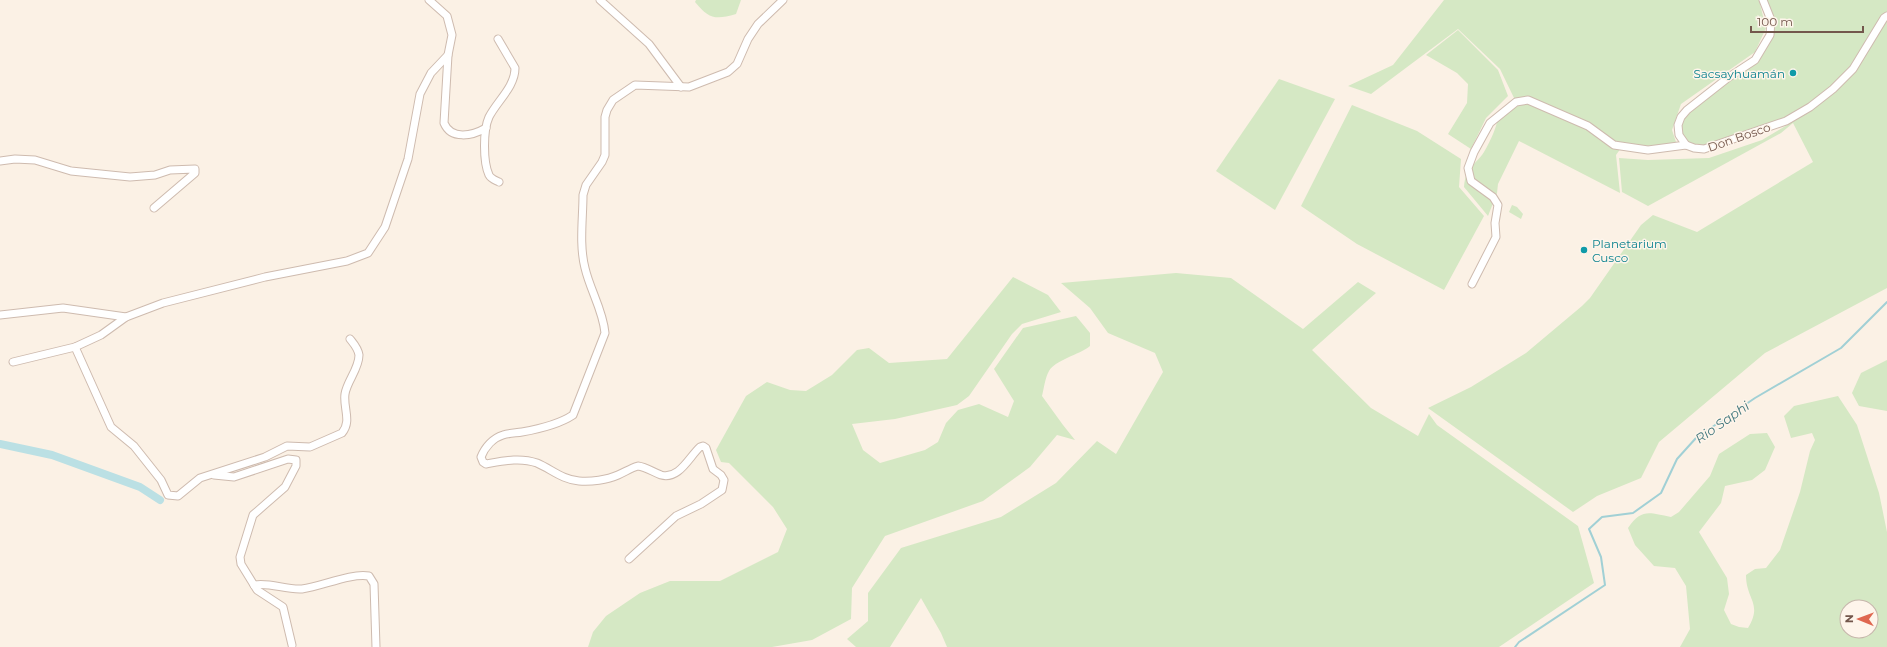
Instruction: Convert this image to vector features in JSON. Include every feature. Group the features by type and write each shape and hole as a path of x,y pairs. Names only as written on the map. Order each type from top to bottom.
{"street":[{"path":"429,0 447,16 452,35 448,55 444,123 446,129 454,134 473,134 486,128"},
{"path":"600,0 649,44 681,87"},
{"path":"629,559 676,516 701,504 722,490 724,480 721,475 712,469 706,448 703,446 700,447 685,465 670,475 663,475 638,466 617,476 592,481 568,479 537,463 524,460 513,459 486,464 482,462 481,457 486,448 494,440 503,435 543,427 573,416 605,332 604,320 585,270 582,257 583,195 586,185 602,162 605,155 605,118 607,110 613,100 635,85 681,87 694,86 728,72 737,64 748,39 758,24 783,0"},
{"path":"1686,145 1679,135 1678,125 1681,117 1687,110 1729,77 1755,60 1770,36 1771,20 1763,0"},
{"name":"Don Bosco","path":"1472,284 1496,236 1495,223 1498,205 1493,197 1471,181 1468,168 1474,152 1490,123 1516,102 1528,100 1588,126 1614,146 1648,150 1686,145 1704,149 1786,121 1810,107 1833,89 1853,69 1884,18 1887,16"},
{"path":"498,39 512,62 514,74 489,117 486,128 487,168 490,176 498,182"},
{"path":"13,362 76,347 101,335 126,317 163,303 265,277 347,261 368,253 385,227 405,166 420,94 431,73 448,55"},
{"path":"0,162 15,159 35,160 71,171 130,177 155,175 176,169 195,169 195,173 154,208"},
{"path":"0,314 63,308 126,317"},
{"path":"76,347 111,427 134,446 161,480 168,495 178,496 194,482 208,474 265,457 287,446 310,447 342,433 346,429 348,422 345,399 346,391 356,368 359,355 357,347 350,339"},
{"path":"208,474 234,477 288,459 296,460 296,466 285,487 259,508 253,515 240,557 241,564 257,590 283,607 292,645"},
{"path":"254,585 267,584 282,588 304,588 359,576 369,576 374,584 376,647"}],"green space":[{"path":"696,0 741,0 736,14 723,17 713,17 700,8 695,2"},
{"path":"1444,0 1759,0 1766,28 1755,52 1681,104 1672,130 1678,148 1621,148 1616,155 1620,193 1519,141 1498,184 1497,193 1488,216 1464,187 1465,180 1471,167 1484,152 1489,143 1499,113 1515,100 1500,69 1458,29 1371,94 1348,86 1393,65"},
{"path":"1767,0 1887,0 1887,288 1765,353 1659,442 1641,478 1597,496 1573,512 1428,408 1471,387 1526,353 1582,306 1590,298 1641,225 1653,215 1697,232 1813,162 1793,123 1781,133 1648,206 1622,192 1619,158 1648,160 1709,158 1762,140 1792,122 1790,118 1748,133 1689,150 1679,135 1682,118 1759,58 1775,28"},
{"path":"1458,30 1498,70 1508,96 1486,118 1471,149 1448,134 1467,103 1468,84 1457,73 1426,55"},
{"path":"1279,79 1335,99 1275,210 1216,171"},
{"path":"1352,105 1417,131 1461,159 1459,187 1484,216 1444,290 1357,244 1301,206"},
{"path":"1512,205 1517,207 1523,214 1521,219 1509,212"},
{"path":"1176,273 1231,278 1303,329 1358,282 1376,293 1312,350 1371,408 1418,436 1429,414 1437,425 1578,526 1594,583 1499,647 947,647 941,633 921,598 890,647 856,647 847,639 868,621 868,593 901,548 1001,517 1056,483 1097,441 1116,454 1163,372 1155,353 1108,333 1090,308 1061,283"},
{"path":"1013,277 1048,295 1061,312 1022,324 1012,334 969,396 957,405 895,419 852,424 863,450 880,463 925,450 938,442 946,423 958,410 979,404 1008,417 1014,401 994,369 1023,328 1076,316 1090,333 1090,346 1052,367 1046,377 1042,396 1075,440 1057,435 1030,467 983,501 885,536 852,588 851,619 812,640 772,647 588,647 593,632 606,616 640,593 670,581 720,581 778,552 787,529 773,507 729,463 721,462 716,450 746,396 767,382 790,390 806,391 832,375 857,350 869,348 889,363 947,359"},
{"path":"1887,360 1887,411 1859,406 1852,393 1861,373"},
{"path":"1838,396 1857,425 1879,493 1887,532 1887,647 1680,647 1690,629 1686,586 1675,568 1654,566 1635,545 1628,528 1638,517 1642,515 1651,513 1671,517 1679,512 1710,476 1719,454 1750,434 1767,433 1775,447 1765,470 1752,480 1725,486 1721,503 1699,532 1727,578 1729,594 1724,610 1731,624 1748,628 1754,613 1754,607 1748,590 1746,575 1755,569 1766,568 1780,550 1800,492 1810,451 1815,440 1812,433 1791,438 1784,416 1794,406"}],"waterway":[{"name":"Rio Saphi","path":"1515,647 1519,642 1605,585 1601,557 1589,529 1602,517 1633,513 1661,493 1677,459 1696,438 1755,398 1841,348 1887,302"},
{"path":"0,444 52,455 140,487 160,500"}],"place":[{"name":"Sacsayhuamán","path":"1793,73"},
{"name":"Planetarium Cusco","path":"1584,250"}]}
